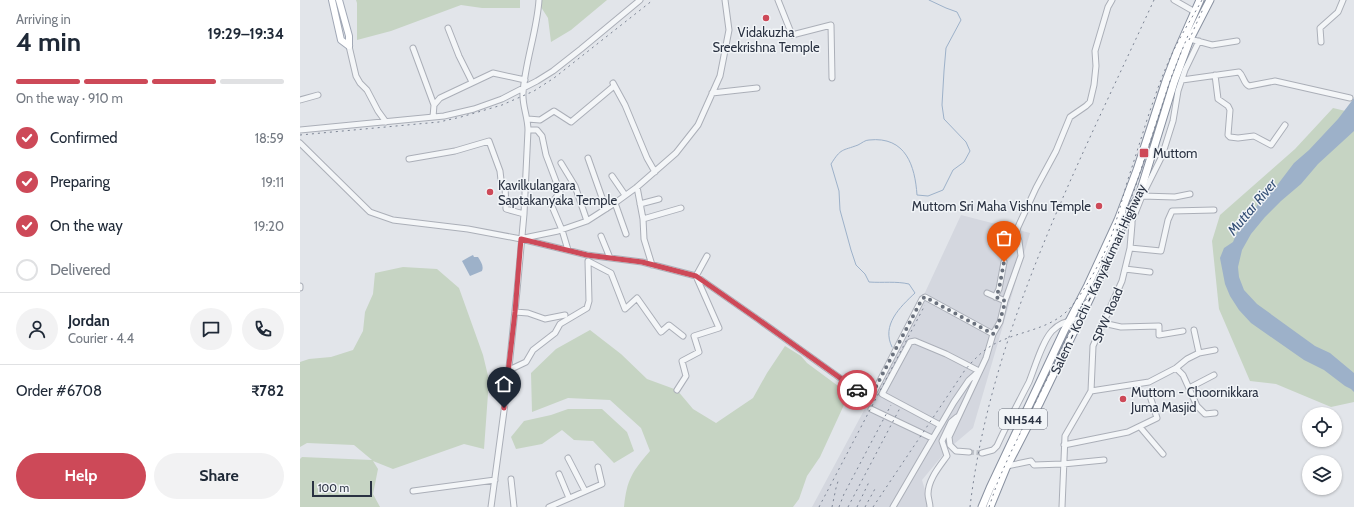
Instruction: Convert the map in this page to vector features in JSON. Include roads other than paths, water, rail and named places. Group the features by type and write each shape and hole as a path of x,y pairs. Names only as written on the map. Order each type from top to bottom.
{"highway":[{"name":"Salem - Kochi - Kanyakumari Highway","path":"982,507 1118,220 1137,170 1166,81 1200,0"},
{"name":"Salem - Kochi - Kanyakumari Highway","path":"990,507 1007,466 1130,218 1139,196 1174,82 1190,39 1210,0"}],"main road":[{"path":"332,0 341,40 348,46"},
{"path":"339,0 343,19 349,36 348,46"}],"street":[{"path":"491,507 509,370 524,214 528,119 524,102 524,88 539,0"},
{"path":"300,130 444,116 474,109 502,99 553,71 640,0"},
{"path":"521,239 562,230 587,221 637,187 676,153 698,125 720,76 729,30 725,0"},
{"path":"778,0 792,35 831,25 832,78"},
{"path":"969,452 956,451 950,445 948,437 961,413 986,358 993,334 1000,322 1005,301 1020,256 1019,241 1016,233 1018,227 1036,188 1056,151 1070,117 1090,102 1096,66 1095,51 1108,7 1112,0"},
{"path":"1174,0 1195,12"},
{"path":"1321,42 1320,28 1338,12 1342,0"},
{"path":"448,28 459,56 472,82"},
{"path":"1190,39 1212,45 1237,41"},
{"path":"1130,218 1162,156 1173,121 1178,91 1191,55 1199,41"},
{"path":"348,46 356,76 367,90 378,111 386,122"},
{"path":"413,48 434,105 433,117"},
{"path":"1182,80 1239,72 1242,74 1244,82 1249,86 1275,81 1350,98"},
{"path":"434,105 440,98 493,73 525,80"},
{"path":"1215,75 1218,99 1228,106 1230,110 1228,135 1230,137 1238,138 1254,136 1272,145 1285,124"},
{"path":"528,119 540,120 554,111 571,122 614,85 625,105 647,158 655,172"},
{"path":"712,93 757,88"},
{"path":"300,100 318,95"},
{"path":"528,130 537,130 542,136 546,155 560,192 551,204 562,230 568,250"},
{"path":"409,159 455,151 489,141 500,171 501,180 505,186 506,209 524,214"},
{"path":"300,143 370,212 393,220 468,229 521,239 587,255 652,265 696,276 868,398 870,398 922,299 925,297 993,334"},
{"path":"588,158 606,209"},
{"path":"561,163 575,186 587,221"},
{"path":"612,176 625,195"},
{"path":"637,187 643,219 644,239 652,265"},
{"path":"1142,196 1174,197 1190,194"},
{"path":"640,204 659,198"},
{"path":"615,203 626,234"},
{"path":"643,219 682,208"},
{"path":"1130,248 1161,251 1168,220 1172,211 1214,210"},
{"name":"SPW Road","path":"1062,507 1065,436 1091,390 1093,346 1125,270 1132,237 1130,218"},
{"path":"601,236 610,258"},
{"path":"696,276 707,256"},
{"path":"509,370 526,362 534,350 555,333 560,324 587,308 589,300 588,261 611,274 625,309 637,298 661,332 669,325 683,336"},
{"path":"996,297 1004,262"},
{"path":"1125,270 1150,272"},
{"path":"677,390 686,376 682,361 700,352 694,336 718,328 696,276"},
{"path":"987,293 1005,301"},
{"path":"515,312 528,313 545,319 565,315"},
{"path":"982,453 993,450 997,446 1029,382 1047,337 1054,329 1070,320 1080,319"},
{"path":"1103,323 1121,327 1159,326 1160,335 1183,331"},
{"path":"1194,330 1199,353"},
{"path":"940,426 882,394 910,342 915,340 979,371"},
{"path":"1091,390 1149,382 1176,368 1187,359 1199,353 1215,350"},
{"path":"1176,368 1183,375 1199,410 1205,414 1216,413"},
{"path":"893,507 932,438 969,380 979,371"},
{"path":"1189,388 1214,375"},
{"path":"1064,445 1128,432 1157,418 1150,396"},
{"path":"870,409 932,438"},
{"path":"930,507 928,489 931,480 947,456 942,441 951,422 961,413"},
{"path":"1140,426 1163,454"},
{"path":"568,458 585,491"},
{"path":"1007,466 1031,461 1034,465 1104,460"},
{"path":"549,507 602,484 598,467"},
{"path":"559,474 569,498"},
{"path":"511,479 514,507"},
{"path":"413,492 495,480"}],"water":[{"path":"1354,98 1354,131 1318,164 1301,184 1265,217 1251,234 1242,250 1238,267 1239,277 1244,290 1257,304 1315,346 1330,353 1354,373 1354,392 1324,370 1304,360 1251,323 1239,310 1230,296 1225,284 1220,258 1224,248 1233,242 1238,230 1244,221 1254,211 1261,198 1275,188 1294,163 1309,150 1338,119"},
{"path":"473,255 474,257 478,257 483,269 482,271 470,276 462,261"}],"waterway":[{"path":"892,347 889,339 890,324 898,310 915,293 909,284 894,282 869,282 865,274 856,265 840,210 839,191 831,164 837,155 842,151 858,145 866,140 882,140 892,143 900,148 911,164 917,195 928,196 943,190 953,170 964,162 970,151 966,142 944,119 942,105 946,48 961,20 957,12 929,0"}],"tunnel":[{"path":"969,452 982,453"}],"railway":[{"path":"300,135 439,122 502,105 534,91 554,78 653,0"},
{"path":"970,507 981,441 997,375 1018,311 1042,247 1069,184 1154,0"},
{"path":"873,507 965,370 973,361 982,352 997,342 1038,328 1063,315 1070,308 1087,284 1099,264 1111,237 1145,125 1165,69 1178,41 1202,0"},
{"path":"1189,40 1203,9"},
{"path":"1119,230 1135,188 1172,75 1189,33"},
{"path":"1103,274 1124,227"},
{"path":"989,507 998,481 1010,454 1102,267"},
{"path":"819,507 925,305"},
{"path":"839,507 844,494 891,405"},
{"path":"848,507 900,408"},
{"path":"832,507 839,478"},
{"path":"857,507 869,482"},
{"path":"865,507 876,487"}],"place":[{"name":"Vidakuzha Sreekrishna Temple","path":"766,18"},
{"name":"Muttom","path":"1144,153"},
{"name":"Kavilkulangara Saptakanyaka Temple","path":"490,192"},
{"name":"Muttom Sri Maha Vishnu Temple","path":"1099,206"},
{"name":"Muttom - Choornikkara Juma Masjid","path":"1123,399"}],"water label":[{"name":"Muttar River","path":"1252,207"}]}
